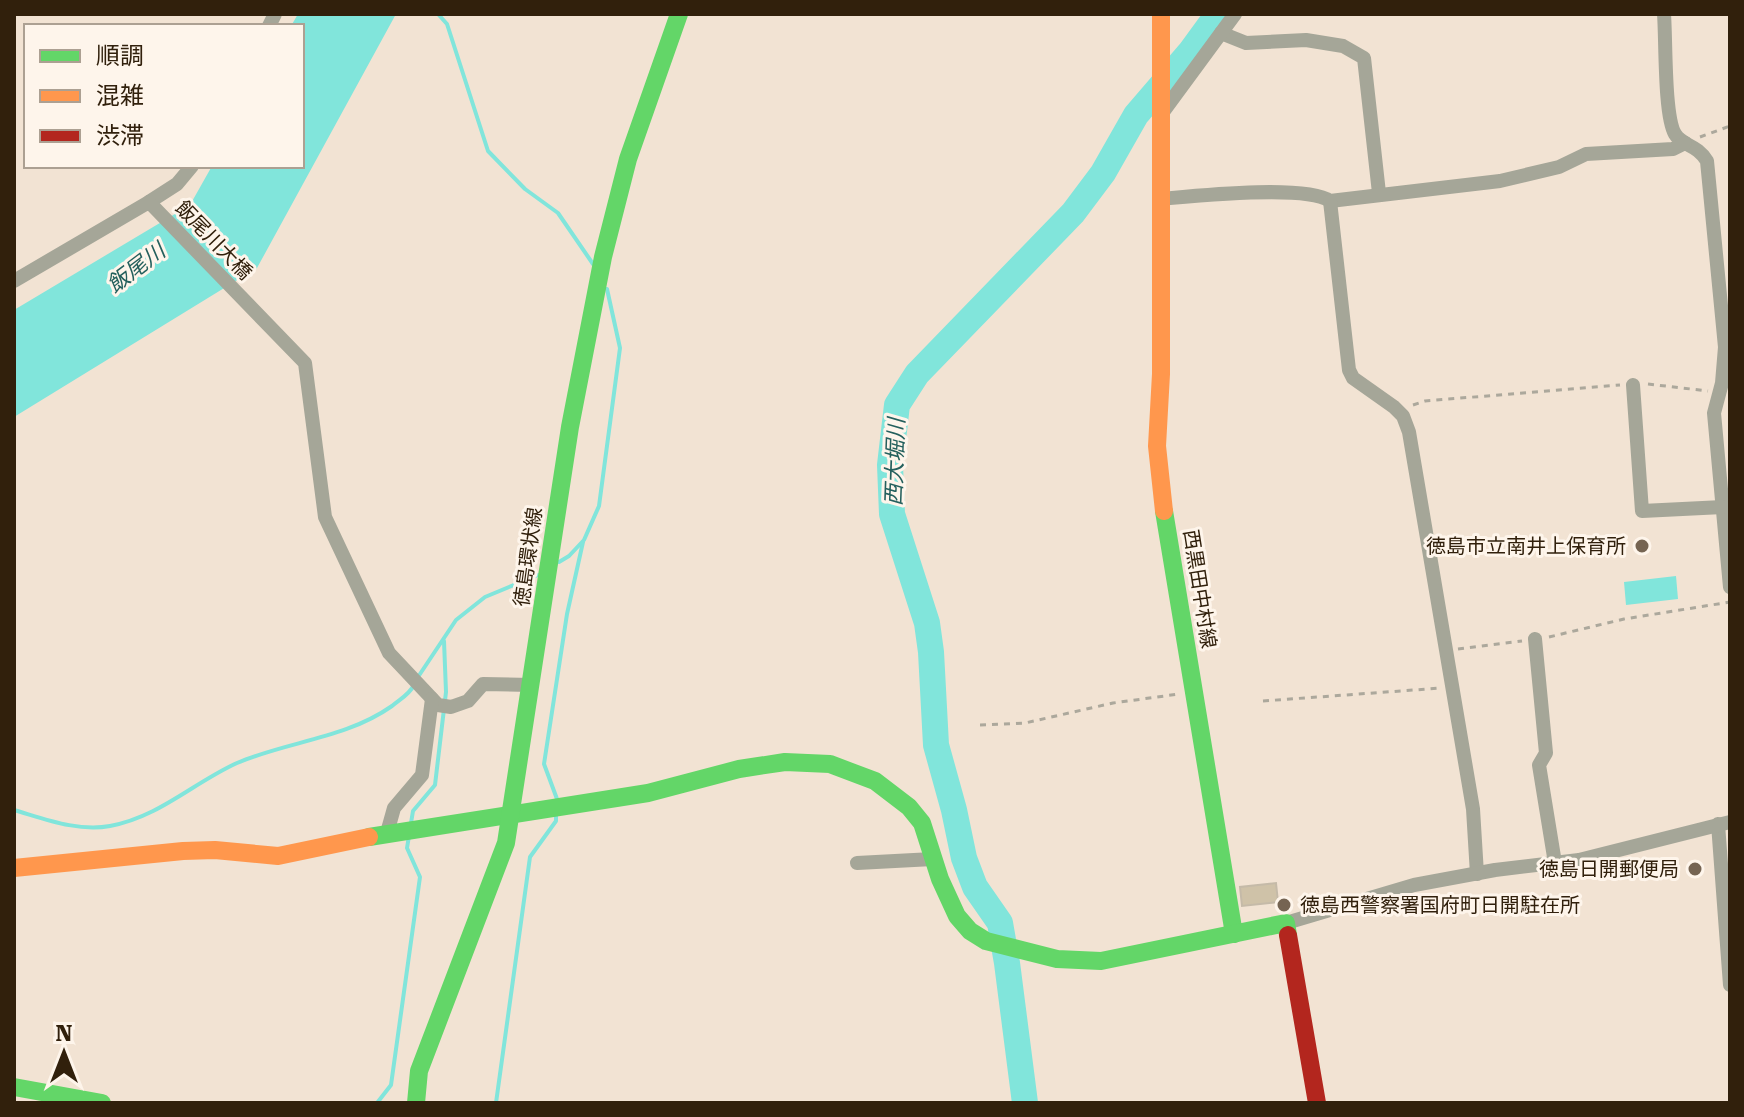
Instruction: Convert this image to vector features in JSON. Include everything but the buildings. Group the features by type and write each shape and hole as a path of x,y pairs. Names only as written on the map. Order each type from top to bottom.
{"main road":[{"name":"徳島環状線","path":"416,1103 419,1071 499,863 510,814 553,533 603,257 628,159 679,14"},
{"name":"西黒田中村線","path":"1161,14 1159,478 1234,934"},
{"path":"14,868 205,850 278,856 402,830 648,793 739,769 785,762 830,764 875,781 909,807 922,823 957,916 970,931 997,944 1057,959 1101,961 1286,923 1317,1103"},
{"path":"14,1087 55,1098 102,1103"}],"street":[{"path":"1160,108 1235,14"},
{"path":"1664,14 1674,133 1685,143 1700,149 1707,161 1725,347 1724,385 1714,413 1730,587"},
{"path":"1221,33 1246,43 1306,40 1343,46 1364,58 1379,193"},
{"path":"1160,199 1224,193 1311,193 1330,201 1500,181 1559,167 1586,154 1673,149 1685,143"},
{"path":"14,281 153,206 190,168"},
{"path":"1330,201 1349,370 1353,378 1403,416 1409,432 1473,809 1477,874"},
{"name":"飯尾川大橋","path":"153,206 305,363 325,517 389,653 437,701"},
{"path":"1633,385 1642,511 1723,507"},
{"path":"1535,639 1546,753 1539,765 1555,863"},
{"path":"402,830 394,808 422,775 437,701 468,701 483,684 531,685"},
{"path":"1286,923 1414,885 1579,860 1724,823 1730,985"},
{"path":"857,863 933,859"}],"path":[{"path":"1685,143 1730,126"},
{"path":"1396,409 1425,401 1657,383 1724,385"},
{"path":"1447,650 1535,639 1624,619 1730,602"},
{"path":"1263,701 1453,687"},
{"path":"980,725 1025,723 1113,703 1195,692"}],"water":[{"name":"飯尾川","path":"298,14 396,14 257,268 14,417 14,310 190,205 211,168 304,168 304,24 292,24"},
{"path":"1676,576 1678,599 1626,605 1624,582"}],"waterway":[{"path":"438,14 447,24 488,151 525,189 558,213 593,264"},
{"name":"西大堀川","path":"1025,1103 1000,923 975,887 964,858 936,745 927,623 892,514 890,465 897,405 917,374 1073,213 1103,173 1136,115 1218,14"},
{"path":"559,562 584,540 599,506 620,348 607,289"},
{"path":"557,799 544,764 567,614 583,542"},
{"path":"418,677 456,620 485,597 538,575"},
{"path":"411,823 413,811 435,785 446,692 444,641"},
{"path":"14,810 62,824 86,827 128,822 237,763 336,733 374,717 404,697 414,685"},
{"path":"496,1103 530,857 556,821 556,812"},
{"path":"377,1103 391,1085 420,877 407,848 409,836"}],"traffic: fast":[{"path":"416,1103 419,1071 506,843 570,427 603,257 628,159 679,14"},
{"path":"1164,511 1234,934"},
{"path":"369,837 648,793 739,769 785,762 830,764 875,781 909,807 922,823 940,879 957,916 970,931 986,941 1057,959 1101,961 1286,923 1288,935"},
{"path":"14,1087 102,1103"}],"traffic: slow":[{"path":"1161,14 1161,374 1157,446 1164,511"},
{"path":"14,868 183,851 215,850 278,856 369,837"}],"traffic: jam":[{"path":"1288,935 1317,1103"}],"place":[{"name":"徳島市立南井上保育所","path":"1642,546"},
{"name":"徳島日開郵便局","path":"1695,869"},
{"name":"徳島西警察署国府町日開駐在所","path":"1284,905"}]}
